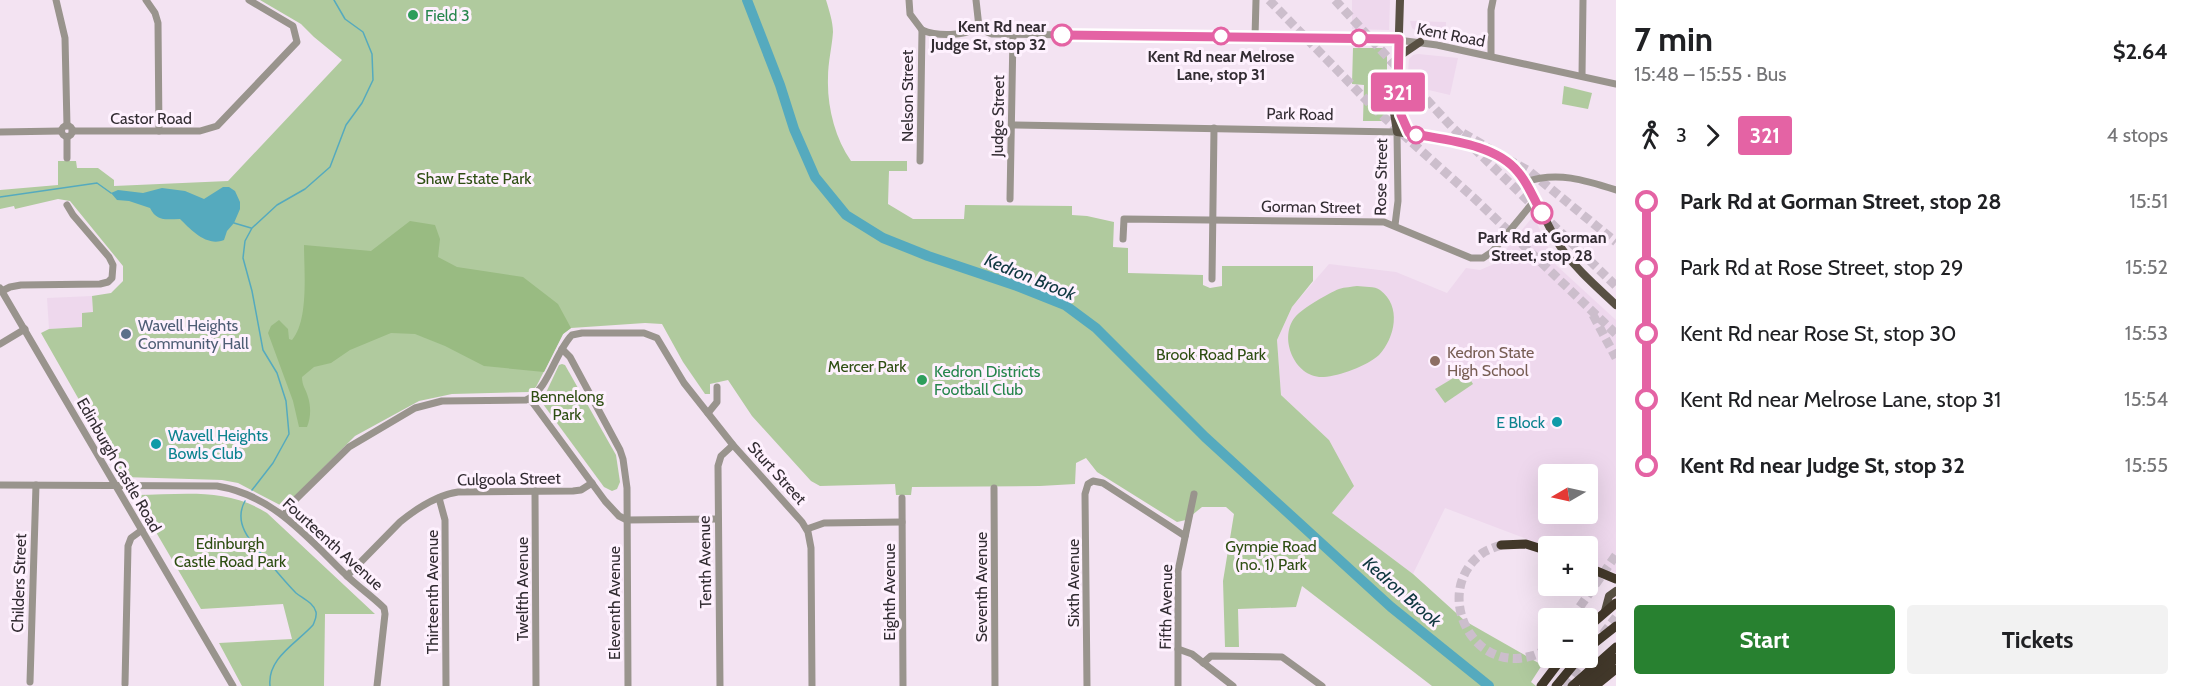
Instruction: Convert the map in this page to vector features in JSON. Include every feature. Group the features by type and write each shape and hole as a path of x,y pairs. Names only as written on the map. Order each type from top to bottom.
{"highway":[{"path":"1502,545 1526,544 1538,548"},
{"path":"1598,572 1616,579"},
{"path":"1598,618 1616,603"},
{"path":"1598,640 1616,626"},
{"path":"1572,686 1616,647"},
{"path":"1584,686 1616,658"},
{"path":"1542,686 1555,668"},
{"path":"1556,686 1571,668"},
{"path":"1595,686 1616,669"}],"main road":[{"name":"Rose Street","path":"1400,0 1398,95 1401,115 1409,133"},
{"path":"1398,57 1420,42"},
{"name":"Rose Street","path":"1397,132 1394,113 1398,95"},
{"name":"Park Road","path":"1397,132 1495,152 1511,164 1525,182 1557,242 1569,259 1616,305"},
{"path":"1605,611 1609,596 1616,591"}],"street":[{"path":"56,0 65,38 67,158"},
{"path":"146,0 155,13 158,23 159,131"},
{"name":"Castor Road","path":"0,132 200,131 214,128 295,46 297,39 293,26 249,0"},
{"name":"Nelson Street","path":"909,0 910,14 922,30 920,161"},
{"path":"976,0 978,27"},
{"path":"1255,37 1256,0"},
{"path":"1488,0 1491,10"},
{"path":"1491,56 1493,0"},
{"path":"1582,76 1583,0"},
{"name":"Kent Road","path":"922,30 931,33 961,34 971,32 978,27 987,33 1012,34 1399,39 1491,56 1616,84"},
{"name":"Judge Street","path":"1010,199 1012,34"},
{"name":"Park Road","path":"1012,125 1397,132"},
{"path":"1212,279 1215,128"},
{"name":"Rose Street","path":"1395,225 1398,201 1397,132"},
{"path":"1525,182 1547,176 1568,176 1616,190"},
{"name":"Gorman Street","path":"1123,239 1124,219 1384,222 1466,256 1479,259 1492,252 1534,200"},
{"path":"1,290 21,285 100,284 112,278 111,261 72,215 67,205"},
{"name":"Edinburgh Castle Road","path":"1,290 233,686"},
{"path":"0,344 25,329"},
{"name":"Sturt Street","path":"562,349 570,336 576,334 644,333 657,338 675,370 708,413 807,529 824,523 902,522"},
{"path":"284,515 293,502 349,447 415,408 442,401 518,402 530,399 538,393 562,349"},
{"name":"Eleventh Avenue","path":"562,349 570,357 605,420 623,459 627,488 628,686"},
{"path":"708,413 716,405 717,387"},
{"path":"530,399 613,511 621,518 627,520 718,519"},
{"name":"Tenth Avenue","path":"720,686 718,463 723,453 734,445"},
{"name":"Sixth Avenue","path":"1087,686 1086,486 1090,482 1103,483 1185,536"},
{"name":"Culgoola Street","path":"347,576 400,522 439,498 458,492 578,490 592,483"},
{"name":"Fourteenth Avenue","path":"0,485 225,488 255,499 284,515 384,610 377,686"},
{"name":"Childers Street","path":"30,682 36,485"},
{"name":"Seventh Avenue","path":"994,488 995,686"},
{"name":"Twelfth Avenue","path":"535,491 536,686"},
{"name":"Fifth Avenue","path":"1178,686 1178,571 1194,494"},
{"name":"Thirteenth Avenue","path":"439,498 445,520 446,686"},
{"name":"Eighth Avenue","path":"902,498 903,686"},
{"path":"807,529 811,548 812,686"},
{"path":"125,684 128,546 131,538 142,530"},
{"path":"1178,649 1192,654 1233,686"},
{"path":"1203,663 1211,656 1278,656 1289,660 1322,686"}],"shaded area":[{"path":"1352,0 1390,0 1389,30 1352,29"},
{"path":"1410,21 1446,22 1446,38 1417,31 1412,28"},
{"path":"1418,54 1458,58 1450,95 1407,85 1409,59"},
{"name":"Kedron State High School","path":"1531,219 1535,219 1556,265 1616,320 1616,573 1598,566 1598,536 1538,536 1538,543 1445,508 1413,574 1332,513 1329,440 1281,395 1277,340 1292,307 1329,264 1396,272 1447,293 1466,268 1480,270 1494,264"},
{"path":"92,296 93,313 83,327 49,329 47,298"}],"green space":[{"path":"260,0 826,0 833,32 828,89 836,132 851,161 907,161 907,171 889,171 888,204 913,219 964,219 965,205 1072,206 1072,215 1114,222 1113,247 1128,248 1128,273 1203,275 1203,285 1210,288 1222,286 1222,266 1313,266 1313,281 1292,307 1277,340 1281,395 1329,440 1354,486 1332,513 1413,574 1465,621 1538,663 1538,668 1540,668 1531,682 1536,686 1432,686 1302,586 1296,607 1238,609 1239,647 1225,647 1223,581 1234,514 1226,507 1202,507 1186,520 1177,522 1097,472 1086,458 1076,463 1075,484 912,487 911,495 896,495 895,484 820,486 811,481 752,416 728,380 710,384 710,394 705,394 683,362 662,324 571,328 563,334 536,387 529,392 452,394 419,401 355,436 288,503 280,505 238,483 222,480 123,477 41,333 49,329 82,327 82,313 93,312 92,296 111,293 123,281 123,266 70,201 58,199 15,209 14,206 0,209 0,190 58,185 58,161 76,161 77,168 98,168 114,180 114,186 228,181 342,60 301,24"},
{"path":"1353,48 1384,48 1387,52 1387,117 1384,121 1363,121 1364,85 1352,84"},
{"path":"1564,86 1592,93 1588,109 1562,104"},
{"path":"410,221 435,225 440,239 438,257 457,267 523,277 558,304 571,328 563,334 544,372 484,366 415,334 391,333 350,350 331,363 314,367 302,377 310,412 307,427 299,427 293,401 268,333 271,326 279,320 288,329 289,339 292,340 297,331 303,308 304,245 371,251"},
{"path":"1357,286 1378,289 1387,297 1394,313 1389,340 1379,355 1360,367 1330,376 1314,376 1297,364 1292,355 1288,335 1291,325 1299,313 1323,297 1339,289"},
{"name":"Bennelong Park","path":"559,365 565,365 616,455 620,482 617,489 612,491 604,487 543,404 543,399"},
{"path":"1465,371 1473,384 1445,403 1435,389"},
{"name":"Edinburgh Castle Road Park","path":"203,494 236,499 251,505 267,513 375,614 325,614 324,686 242,686 219,643 292,639 283,604 201,609 136,495"}],"water":[{"path":"223,187 229,187 235,191 240,202 240,209 224,240 218,242 200,236 180,219 159,218 150,208 129,201 117,200 111,193 118,190 143,193 162,188 185,191 204,199"}],"waterway":[{"path":"252,490 273,463 289,434 286,401 277,373 263,350 243,258 245,241 252,228 277,205 305,189 330,167 346,125 362,103 373,80 372,54 363,32 345,19 334,0"},
{"name":"Kedron Brook","path":"747,0 780,85 794,129 815,177 846,215 883,238 1065,305 1096,328 1205,437 1391,607 1489,686"},
{"path":"0,197 97,183 111,193"},
{"path":"234,223 251,228"},
{"path":"245,501 241,510 241,519 247,536 289,586 310,603 316,612 313,625 284,652 273,667 270,686"}],"tunnel":[{"path":"1269,0 1377,111 1475,199 1616,334"},
{"path":"1335,0 1451,126 1616,286"},
{"path":"1463,133 1490,149"},
{"path":"1507,159 1529,171 1616,242"},
{"path":"1593,315 1616,358"},
{"path":"1501,545 1484,552 1468,568 1460,586 1459,605 1465,624 1475,640 1490,652 1509,658 1538,654"},
{"path":"1579,608 1616,555"},
{"path":"1603,634 1616,617"},
{"path":"1564,686 1578,668"}],"bus line":[{"name":"321","path":"1062,35 1399,39 1398,95 1401,115 1409,133 1495,152 1518,171 1542,213"}],"place":[{"name":"Field 3","path":"413,15"},
{"name":"Kent Rd near Judge St, stop 32","path":"1062,35"},
{"name":"Kent Rd near Melrose Lane, stop 31","path":"1221,36"},
{"name":"Park Rd at Gorman Street, stop 28","path":"1542,213"},
{"name":"Wavell Heights Community Hall","path":"126,334"},
{"name":"Kedron State High School","path":"1435,361"},
{"name":"Kedron Districts Football Club","path":"922,380"},
{"name":"E Block","path":"1557,422"},
{"name":"Wavell Heights Bowls Club","path":"156,444"}],"park label":[{"name":"Shaw Estate Park","path":"474,178"},
{"name":"Brook Road Park","path":"1211,354"},
{"name":"Mercer Park","path":"867,366"},
{"name":"Gympie Road (no. 1) Park","path":"1271,555"}]}
